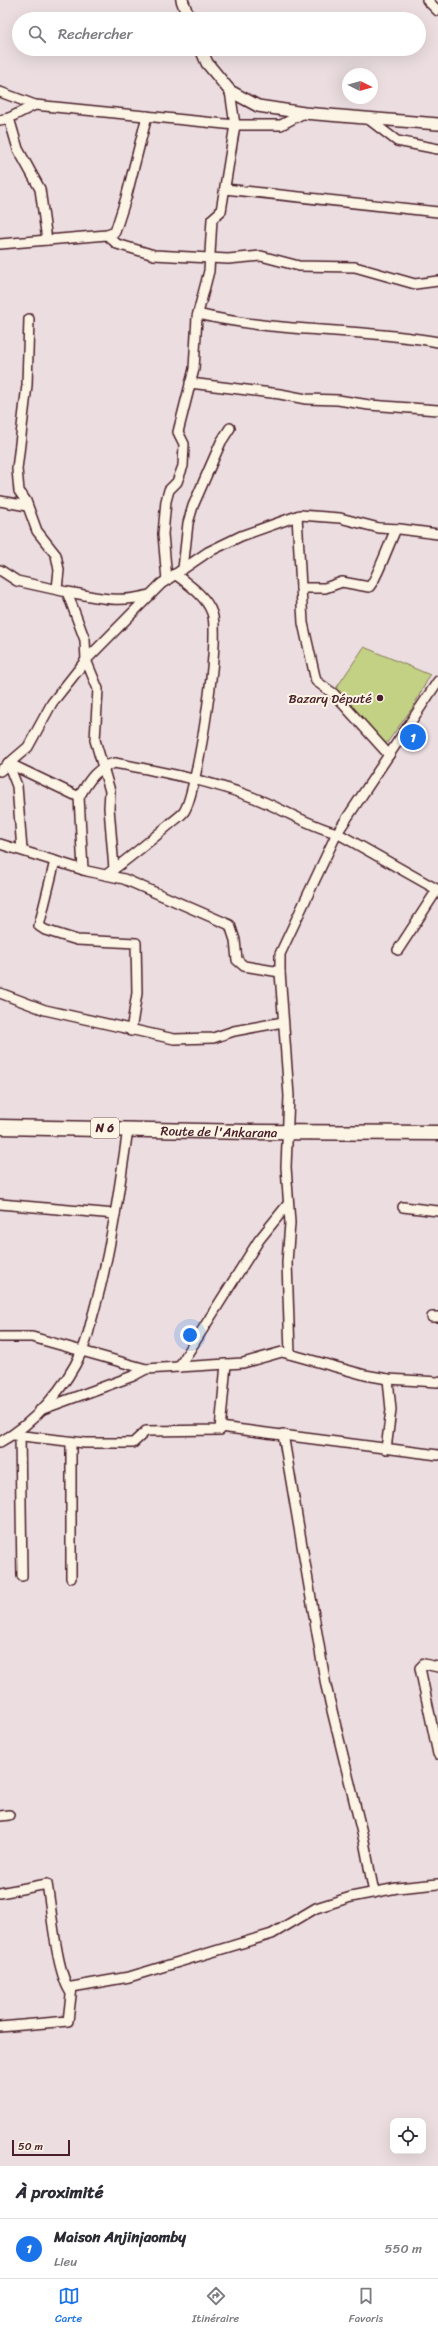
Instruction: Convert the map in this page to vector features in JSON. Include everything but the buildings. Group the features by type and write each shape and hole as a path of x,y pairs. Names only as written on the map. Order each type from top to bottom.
{"main road":[{"name":"Route de l'Ankarana","path":"0,1127 438,1133"}],"street":[{"path":"182,0 186,12"},
{"path":"427,0 438,11"},
{"path":"204,56 207,63 230,91 258,106 304,113 438,124"},
{"path":"167,580 164,534 166,501 169,490 177,482 182,466 184,444 178,432 194,369 198,314 209,271 212,219 221,211 235,125 230,91"},
{"path":"0,92 35,105 235,125 281,125 304,113"},
{"path":"35,105 5,119 18,149 40,190 47,240"},
{"path":"0,244 107,235 115,232 147,116"},
{"path":"367,118 397,141 438,149"},
{"path":"225,189 438,212"},
{"path":"107,235 117,244 154,255 228,259 261,256 299,266 355,267 415,284 438,281"},
{"path":"198,314 224,320 346,332 396,335 438,342"},
{"path":"29,319 27,385 17,469 19,491 28,506 37,531 56,555 59,570 57,590"},
{"path":"190,383 280,394 306,399 338,400 369,405 438,410"},
{"path":"183,569 188,523 221,442 230,428"},
{"path":"0,501 28,506"},
{"path":"297,516 303,622 316,681 334,694 390,755"},
{"path":"0,771 28,747 52,703 86,660 150,595 175,574 208,552 241,536 297,516 340,518 379,528 396,528 438,534"},
{"path":"301,588 325,588 342,582 369,587 376,578 383,556 396,528"},
{"path":"0,570 17,580 57,590 112,600 128,601 150,595"},
{"path":"106,875 185,811 194,778 206,715 213,650 213,614 202,596 175,574"},
{"path":"67,592 85,640 86,660 98,689 95,740 110,791 109,808 114,869"},
{"path":"290,1354 287,1262 290,1223 286,1167 289,1132 289,1096 280,972 283,946 337,833 438,681"},
{"path":"8,763 79,797"},
{"path":"8,763 17,786 22,850"},
{"path":"83,870 79,797 92,775 103,768 116,763 194,778 254,798 320,829 337,833 437,890 398,950"},
{"path":"0,844 83,870 124,879 230,925 235,940 236,960 244,966 280,972"},
{"path":"55,861 39,926 45,930 77,940 136,943 137,992 131,1030"},
{"path":"0,993 45,1010 174,1039 192,1040 213,1038 234,1031 283,1022"},
{"path":"0,1442 17,1435 40,1410 69,1374 82,1350 106,1268 128,1129"},
{"path":"0,1204 115,1214"},
{"path":"179,1367 259,1240 288,1204"},
{"path":"403,1207 438,1211"},
{"path":"0,1338 32,1337 82,1350 105,1359 146,1369 243,1363 282,1352 365,1375 388,1379 438,1382"},
{"path":"17,1435 71,1442 133,1442 146,1431 220,1430 226,1364"},
{"path":"40,1410 133,1376 146,1369"},
{"path":"386,1449 391,1410 388,1379"},
{"path":"220,1427 438,1455"},
{"path":"283,1434 326,1686 364,1841 374,1893"},
{"path":"17,1435 22,1576"},
{"path":"71,1442 71,1578"},
{"path":"438,1667 424,1664 420,1668 438,1754"},
{"path":"0,1893 47,1884 66,1986 71,1993"},
{"path":"0,2027 68,2021 72,1987 129,1977 272,1934 316,1908 374,1893 438,1884"}],"green space":[{"path":"364,647 430,675 413,707 386,744 335,690"}],"place":[{"name":"Bazary Député","path":"380,698"},
{"name":"Maison Anjinjaomby","path":"413,737"}]}
